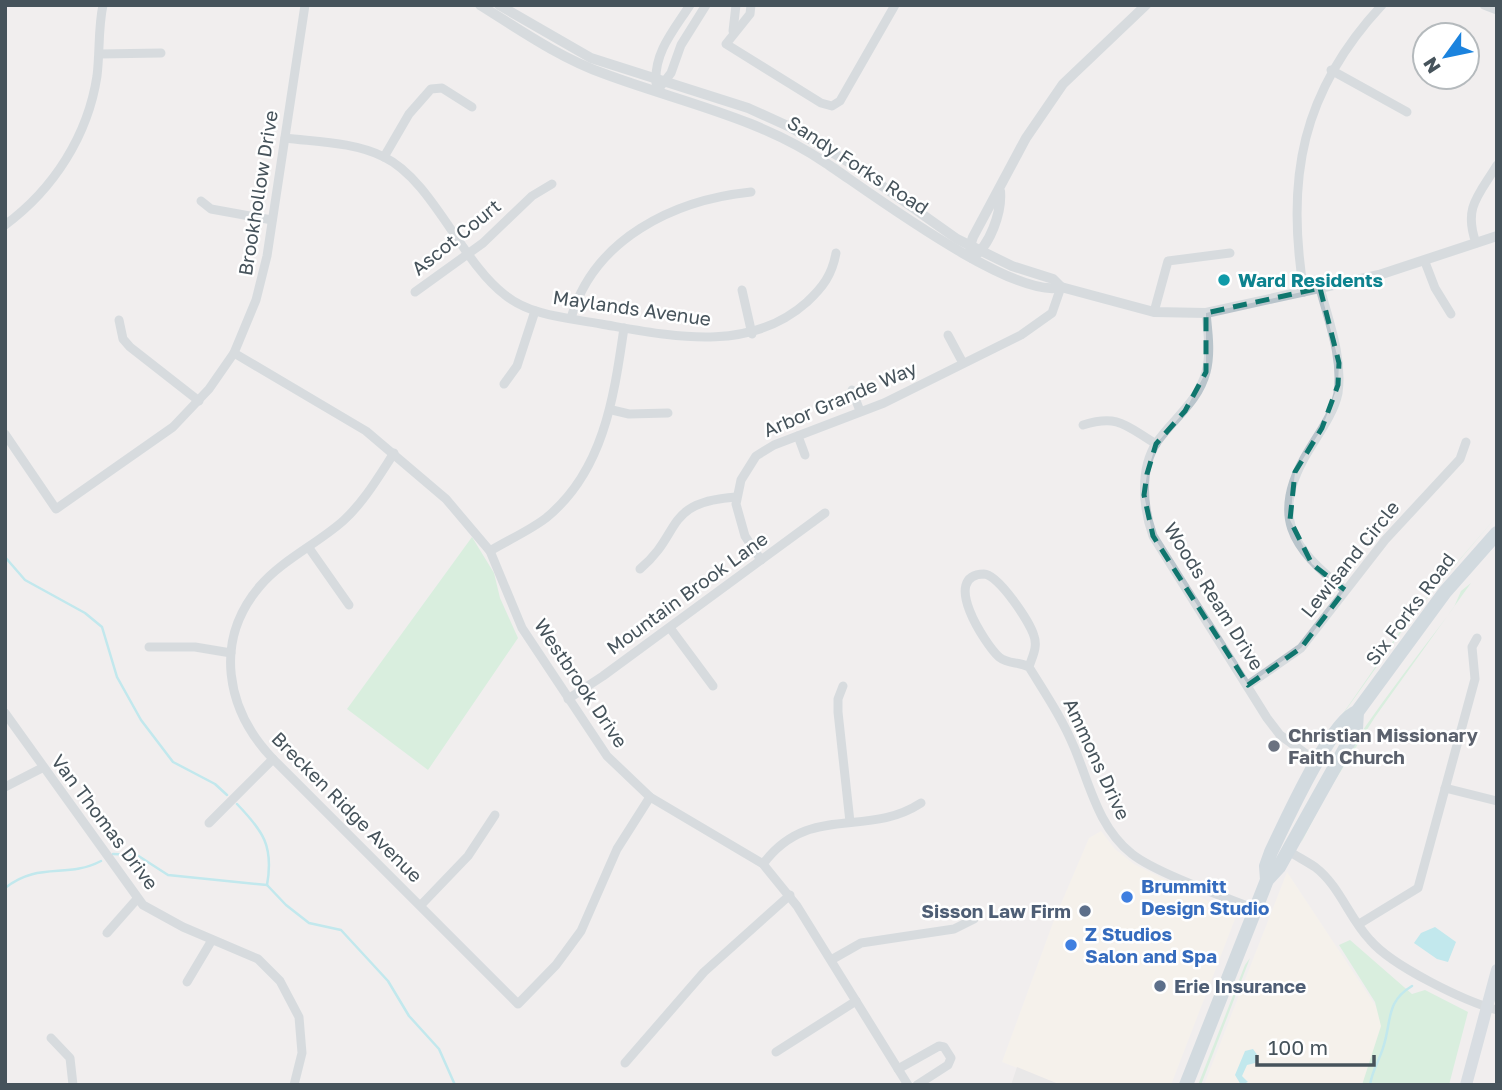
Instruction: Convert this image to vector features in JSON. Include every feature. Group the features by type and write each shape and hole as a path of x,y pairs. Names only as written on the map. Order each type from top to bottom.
{"main road":[{"name":"Six Forks Road","path":"1186,1085 1267,880 1266,866 1271,852 1317,762 1345,719 1357,712 1445,592 1497,533"},
{"name":"Six Forks Road","path":"1267,880 1276,873 1356,729 1357,712"},
{"path":"1466,1085 1492,1009 1497,970"}],"street":[{"path":"5,225 40,193 76,142 93,96 100,54 103,5"},
{"name":"Brookhollow Drive","path":"5,434 56,509 162,437 199,401 233,353 261,284 305,5"},
{"name":"Sandy Forks Road","path":"480,5 584,66 748,108 790,127 850,163 928,221 970,246"},
{"name":"Sandy Forks Road","path":"499,5 591,58 755,123 789,140 977,255 1032,284 1053,290 1061,287 1154,312 1206,313 1425,262 1497,236"},
{"path":"659,84 655,69 660,53 690,5"},
{"path":"659,84 706,5"},
{"path":"736,5 740,19"},
{"path":"751,5 750,14 740,19 726,44 821,103 832,106 840,101 895,5"},
{"path":"1000,191 1001,202 977,255 970,246 1026,138 1063,84 1146,5"},
{"path":"1304,292 1297,212 1299,163 1312,112 1331,70 1347,46 1382,5"},
{"path":"1484,5 1497,10"},
{"path":"100,54 161,53"},
{"path":"1331,70 1407,112"},
{"path":"384,157 409,114 430,89 442,88 472,107"},
{"name":"Maylands Avenue","path":"285,138 342,145 384,157 411,180 504,295 535,311 624,328 712,339 752,334 790,317 818,292 832,272 836,254"},
{"path":"1476,243 1469,217 1473,205 1497,165"},
{"name":"Ascot Court","path":"415,292 498,230 539,189 552,184"},
{"path":"571,318 578,296 594,268 611,250 642,228 700,201 751,192"},
{"path":"201,201 211,209 272,220"},
{"path":"1154,312 1168,261 1230,253"},
{"path":"1425,262 1435,288 1451,314"},
{"name":"Arbor Grande Way","path":"736,497 741,480 756,456 774,445 860,411 1041,324 1052,313 1061,287"},
{"path":"1320,288 1339,363 1337,396 1295,472 1289,499 1290,520 1298,543 1312,564 1345,590"},
{"path":"742,290 752,334"},
{"path":"504,384 517,366 535,311"},
{"name":"Woods Ream Drive","path":"1206,313 1209,347 1206,372 1185,411 1156,444 1144,495 1153,536 1280,734 1317,762"},
{"path":"119,320 124,338 130,346 199,401"},
{"path":"490,551 546,518 577,483 597,449 612,410 624,328"},
{"path":"948,335 963,363"},
{"name":"Westbrook Drive","path":"233,353 332,410 394,453 446,499 490,551 522,628 607,755 650,797 763,864 790,895 908,1085"},
{"path":"852,390 860,411"},
{"path":"612,410 629,414 668,413"},
{"path":"1083,425 1105,419 1117,421 1156,444"},
{"path":"798,436 805,454"},
{"name":"Lewisand Circle","path":"1248,685 1301,648 1385,540 1460,459 1466,442"},
{"name":"Brecken Ridge Avenue","path":"394,453 356,508 260,586 244,608 231,653 231,682 237,706 247,727 273,759 518,1004 550,972 581,931 617,849 650,797"},
{"path":"640,569 658,551 677,519 692,507 709,499 736,497 738,519 761,560"},
{"name":"Mountain Brook Lane","path":"568,698 670,628 825,513"},
{"path":"309,548 349,605"},
{"path":"985,574 998,579 1034,635 1036,647 1028,667 1007,663 995,654 964,596 967,584 973,578 985,574"},
{"path":"670,628 713,686"},
{"path":"1359,924 1418,888 1475,679 1472,647 1476,638"},
{"path":"149,647 181,646 231,653"},
{"name":"Ammons Drive","path":"1028,667 1060,716 1096,808 1124,847 1135,857 1168,873 1255,909"},
{"path":"843,686 838,699 838,712 850,822"},
{"name":"Van Thomas Drive","path":"5,713 136,899 183,927 258,960 280,981 291,997 299,1017 302,1040 300,1068 294,1085"},
{"path":"209,823 273,759"},
{"path":"5,787 42,768"},
{"path":"1445,788 1497,801"},
{"path":"763,864 772,851 805,829 901,816 921,803"},
{"path":"421,905 468,856 495,815"},
{"path":"1287,850 1315,867 1383,953 1469,1002 1492,1009"},
{"path":"625,1063 704,972 790,895"},
{"path":"107,933 136,899"},
{"path":"831,961 861,943 954,929 974,919"},
{"path":"187,982 212,940"},
{"path":"776,1052 856,1001"},
{"path":"51,1038 70,1058 74,1085"},
{"path":"898,1069 939,1046 944,1047 951,1058 948,1065 917,1085"}],"highlighted area":[{"path":"1320,288 1339,363 1338,385 1322,428 1295,472 1290,520 1312,564 1345,590 1301,648 1248,685 1153,536 1144,495 1147,474 1156,444 1185,411 1206,372 1206,313"}],"shaded area":[{"path":"1101,831 1115,849 1134,864 1226,910 1235,919 1171,1085 1061,1085 1002,1062 1054,920 1089,838"},
{"path":"1287,872 1387,1023 1370,1085 1204,1085"},
{"path":"1017,1067 1061,1085 1011,1085"}],"green space":[{"path":"1497,516 1417,610 1321,745 1410,617"},
{"path":"472,537 494,573 500,598 518,638 428,770 347,709"},
{"path":"1471,583 1454,606 1461,591"},
{"path":"1449,613 1375,717 1327,793 1301,843 1314,813 1349,752"},
{"path":"1350,940 1412,994 1425,990 1468,1012 1449,1085 1362,1085 1381,1026 1375,1002 1339,945"},
{"path":"1250,958 1201,1085 1198,1085 1245,965"}],"water":[{"path":"1435,927 1456,942 1448,962 1437,959 1414,943 1421,933"},
{"path":"1253,1049 1258,1056 1255,1063 1247,1065 1242,1076 1248,1082 1241,1085 1235,1075 1245,1051"}],"waterway":[{"path":"5,557 25,580 85,613 102,627 117,677 141,720 173,762 215,784 227,795"},
{"path":"237,804 254,823 264,840 269,860 267,885"},
{"path":"113,854 137,855 168,875 267,885 309,923 341,930 388,981 409,1016 439,1049 455,1085"},
{"path":"5,888 30,875 76,869 101,861"},
{"path":"1370,1085 1386,1039 1393,1006 1403,992 1412,986"}],"place":[{"name":"Ward Residents","path":"1224,280"},
{"name":"Christian Missionary Faith Church","path":"1274,746"},
{"name":"Brummitt Design Studio","path":"1127,897"},
{"name":"Sisson Law Firm","path":"1085,911"},
{"name":"Z Studios Salon and Spa","path":"1071,945"},
{"name":"Erie Insurance","path":"1160,986"}]}
